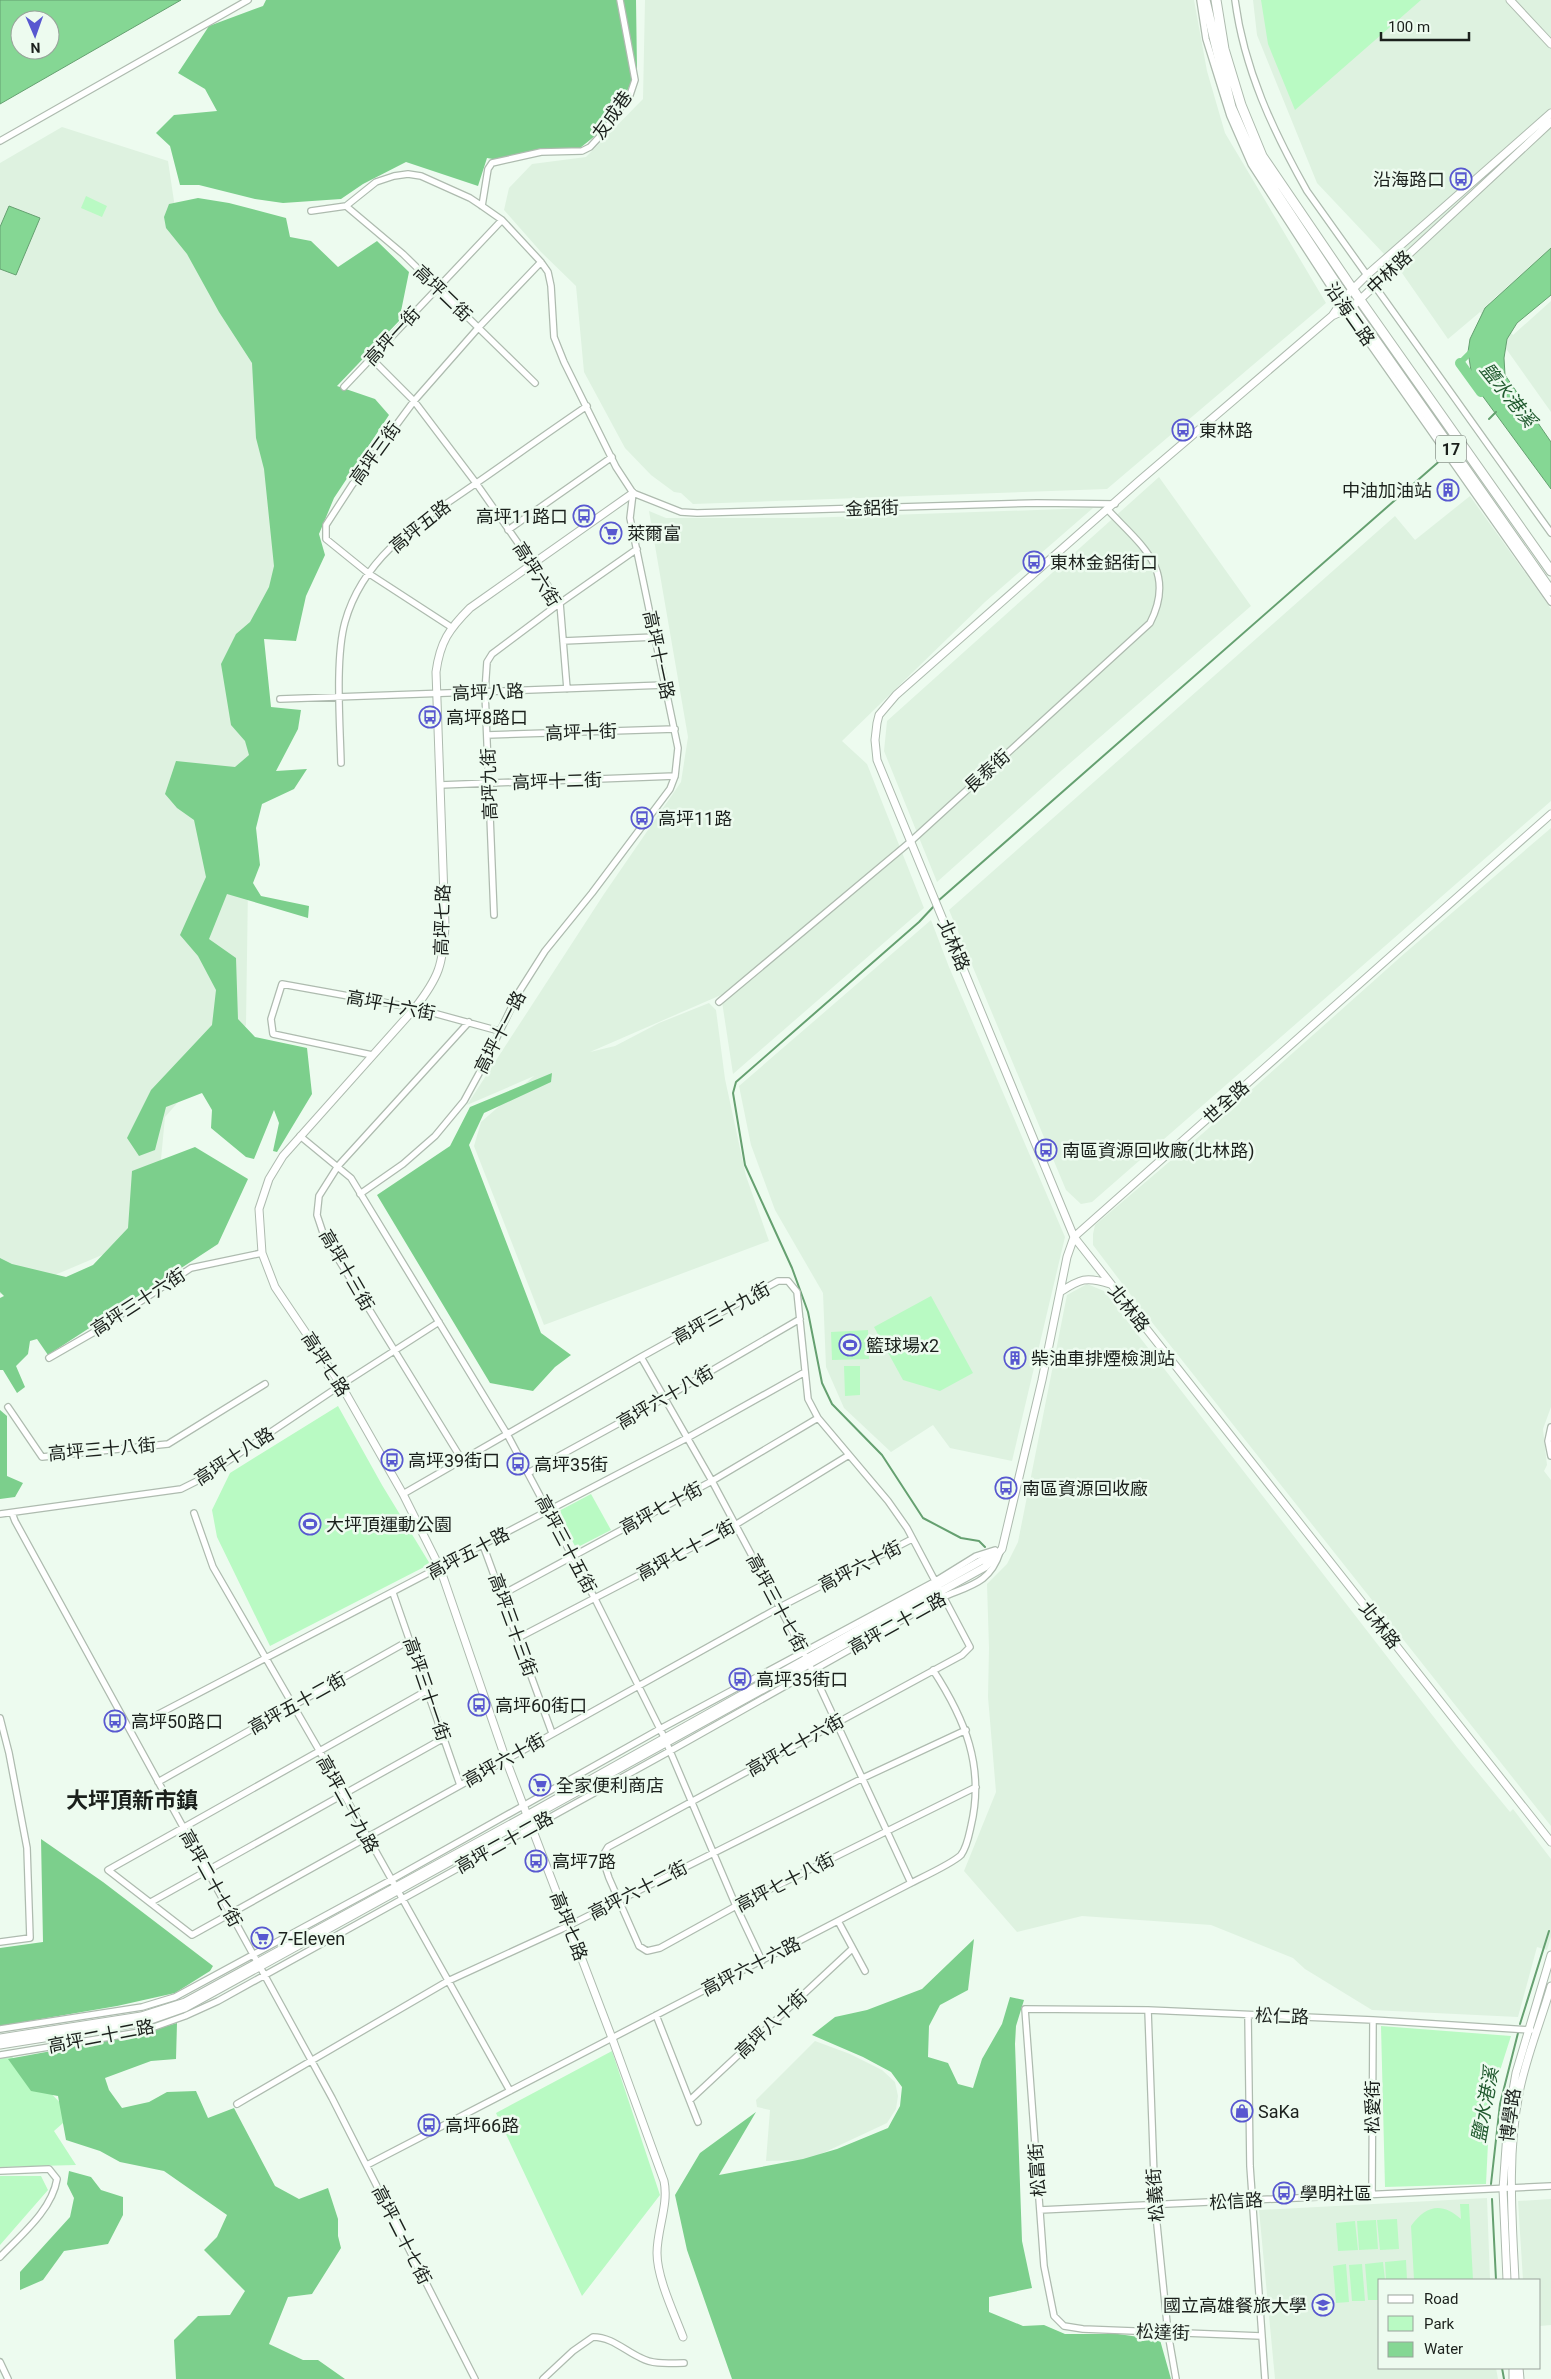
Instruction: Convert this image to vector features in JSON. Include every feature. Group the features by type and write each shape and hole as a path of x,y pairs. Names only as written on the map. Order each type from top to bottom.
{"main road":[{"name":"沿海二路","path":"1205,0 1231,106 1255,161 1343,300 1470,475 1551,591"},
{"name":"沿海二路","path":"1216,0 1224,49 1241,105 1262,156 1360,300 1551,570"},
{"path":"1470,475 1480,469"}],"street":[{"path":"0,141 248,0"},
{"name":"友成巷","path":"482,206 488,169 492,163 541,152 582,150 590,147 630,96 634,80 620,0"},
{"name":"沿海二路","path":"1200,0 1206,39 1211,56 1230,116 1251,164 1343,300"},
{"name":"沿海二路","path":"1235,0 1258,93 1281,145 1307,191 1551,533"},
{"path":"1510,0 1551,44"},
{"name":"中林路","path":"1332,316 1343,300 1367,276 1551,113"},
{"name":"中林路","path":"1332,316 1350,308 1360,300 1551,122"},
{"path":"311,211 346,206 376,182 408,174 420,176 470,198 502,220 548,272 551,286 554,337 564,362 612,457 633,492"},
{"name":"高坪二街","path":"346,206 403,254 535,383"},
{"name":"高坪一街","path":"344,387 502,220"},
{"name":"高坪三街","path":"451,627 368,573 326,538 326,525 352,485 414,401 479,327 541,262"},
{"name":"沿海二路","path":"1350,308 1551,602"},
{"path":"1108,510 1332,316"},
{"name":"高坪六街","path":"371,358 414,401 476,483 560,603 567,689"},
{"name":"高坪五路","path":"341,763 340,697 344,624 350,607 368,573 400,537 587,406"},
{"path":"508,530 612,457"},
{"name":"金鋁街","path":"633,492 680,512 697,513 1037,503 1115,504"},
{"name":"高坪十一路","path":"360,1194 403,1164 435,1136 464,1101 519,992 545,950 637,835 670,790 675,776 678,748 676,730 630,518 633,492"},
{"name":"高坪七路","path":"633,492 470,608 451,627 440,649 436,694 445,925 444,954 437,977 414,1008 283,1156 266,1186 259,1209 262,1253 275,1287 340,1384 403,1494 440,1568 506,1760 664,2180 666,2190 657,2247 658,2266 682,2337"},
{"name":"北林路","path":"1108,510 896,695 879,716 875,740 878,760 910,842 1074,1237 1551,1842"},
{"name":"長泰街","path":"719,1002 910,842 1150,623 1159,606 1161,587 1158,569 1141,545 1108,510"},
{"name":"高坪九街","path":"494,915 485,692 487,662 492,654 637,549"},
{"path":"563,641 655,637"},
{"name":"高坪八路","path":"280,699 665,685"},
{"name":"高坪十街","path":"487,735 676,730"},
{"name":"高坪十二街","path":"440,785 675,776"},
{"name":"世全路","path":"1074,1237 1551,814"},
{"name":"高坪十六街","path":"372,1055 273,1034 271,1019 282,984 414,1008 500,1031"},
{"name":"高坪十三街","path":"462,1460 324,1236 317,1215 319,1196 338,1166 469,1022"},
{"name":"高坪三十五街","path":"300,1136 351,1178 507,1434 595,1599 660,1729 736,1906 762,1961"},
{"path":"1002,1549 1042,1380 1067,1257 1074,1237"},
{"name":"高坪三十六街","path":"49,1358 96,1330 191,1268 262,1253"},
{"path":"1060,1292 1084,1279 1096,1279 1110,1284"},
{"name":"高坪三十九街","path":"403,1494 641,1357 778,1281 788,1281 797,1292 808,1399 818,1418 888,1501 912,1539 938,1589"},
{"name":"高坪六十八街","path":"528,1473 663,1399 800,1319"},
{"name":"高坪十八路","path":"0,1514 181,1489 201,1479 340,1384 438,1322"},
{"name":"高坪三十七街","path":"641,1357 663,1399 712,1481 808,1661 911,1883"},
{"name":"高坪五十路","path":"130,1729 687,1438 805,1372"},
{"name":"高坪三十八街","path":"8,1407 42,1457 107,1452 168,1444 265,1384"},
{"name":"高坪七十街","path":"503,1594 712,1481 818,1418"},
{"path":"1551,1427 1548,1441 1551,1456"},
{"name":"高坪七十二街","path":"518,1638 735,1524 849,1454"},
{"name":"高坪二十七街","path":"12,1513 312,2061 475,2379"},
{"name":"高坪二十九路","path":"194,1513 213,1568 319,1750 366,1838 510,2091"},
{"name":"高坪六十街","path":"183,1828 108,1870 192,1934 780,1607 912,1539"},
{"name":"高坪三十三街","path":"483,1545 503,1594 552,1733"},
{"name":"高坪二十二路","path":"0,2045 145,2022 186,2008 396,1889 529,1821 667,1744 808,1661 938,1589 1002,1549"},
{"name":"高坪二十二路","path":"0,2038 141,2016 186,2002 260,1965 396,1889 529,1821 667,1744 808,1661 938,1589 974,1584 988,1575 995,1567 1002,1549"},
{"name":"高坪七十六街","path":"619,1900 602,1857 608,1847 962,1655 970,1647 938,1589"},
{"name":"高坪三十一街","path":"393,1593 460,1785"},
{"name":"高坪五十二街","path":"158,1782 410,1640"},
{"name":"高坪二十二路","path":"396,1889 523,1804 660,1729 808,1661"},
{"name":"高坪六十六路","path":"367,2166 838,1922 961,1854 968,1841 974,1816 976,1787 973,1755 966,1730 934,1670"},
{"path":"183,1828 428,1690"},
{"path":"0,1718 10,1754 27,1848 30,1938 0,1942"},
{"name":"高坪六十二街","path":"237,2104 448,1981 568,1926 863,1778 966,1730"},
{"path":"152,1902 444,1738"},
{"name":"高坪七十八街","path":"619,1900 639,1946 646,1951 660,1948 736,1906 976,1787"},
{"path":"838,1922 865,1972"},
{"name":"高坪八十街","path":"690,2100 852,1949"},
{"name":"博學路","path":"1507,2279 1507,2189 1512,2090 1551,1955"},
{"name":"高坪二十二路","path":"0,2029 142,2007 175,1997 260,1965"},
{"name":"高坪二十二路","path":"0,2054 140,2032 185,2016 260,1965"},
{"name":"博學路","path":"1514,2279 1507,2189 1519,2091 1551,1986"},
{"name":"松仁路","path":"1025,2009 1148,2010 1373,2020 1538,2030"},
{"name":"松富街","path":"1025,2009 1044,2266 1054,2316 1064,2326"},
{"name":"松義街","path":"1148,2010 1155,2205 1168,2333 1176,2379"},
{"path":"656,2015 698,2122"},
{"path":"1248,2015 1252,2200 1265,2379"},
{"name":"松愛街","path":"1372,2195 1373,2020"},
{"path":"0,2171 49,2170 58,2179 55,2192 29,2227 0,2256"},
{"name":"松信路","path":"1040,2210 1551,2186"},
{"name":"松達街","path":"1064,2326 1168,2333 1262,2336"},
{"path":"543,2379 573,2351 593,2338 610,2341 641,2359 662,2364 684,2363"},
{"path":"0,2362 8,2379"}],"shaded area":[{"path":"266,0 636,0 637,71 611,123 580,148 504,161 487,158 478,186 406,162 363,184 341,199 283,203 255,199 199,185 180,185 170,146 156,133 174,115 217,111 205,89 178,73 209,26 263,6"},
{"path":"645,0 1194,0 1207,71 1225,133 1326,303 1107,489 693,504 681,493 674,492 651,475 625,448 584,372 576,286 541,252 504,210 509,188 532,164 586,157 643,99"},
{"path":"1253,0 1551,0 1551,249 1489,303 1513,335 1551,301 1551,412 1480,312 1448,339 1402,273 1317,183 1257,35"},
{"path":"62,127 168,161 178,228 274,348 284,577 260,631 248,887 246,1025 165,1117 154,1233 17,1291 0,1294 0,163"},
{"path":"198,198 229,203 286,218 290,237 311,241 338,267 377,241 409,272 399,321 337,386 375,399 389,415 334,498 319,534 325,555 306,596 296,641 264,639 271,707 301,710 298,729 276,771 307,769 294,789 262,804 256,828 260,865 253,883 261,896 309,906 308,918 227,894 209,939 236,958 238,1019 255,1037 307,1048 312,1094 277,1152 273,1151 279,1123 274,1110 254,1159 246,1157 211,1128 212,1110 202,1093 166,1107 155,1150 139,1156 127,1138 151,1090 212,1025 216,990 198,956 180,935 206,877 194,820 177,808 165,794 176,761 235,767 249,755 245,741 231,725 221,664 236,634 250,622 269,587 274,566 264,469 256,438 252,363 219,312 187,254 166,228 164,217 169,204"},
{"path":"1159,477 1251,606 1061,771 937,882 884,751 887,721"},
{"path":"1470,496 1551,609 1551,801 1092,1202 1081,1204 1066,1190 949,910 1395,516 1415,540"},
{"path":"1093,508 985,602 842,741 867,764 924,908 733,1074 721,995 590,1052 615,1046 659,1023 709,1003 716,1010 725,1079 746,1176 769,1241 544,1325 474,1146 481,1122 534,1076 467,1105 604,894 681,782 688,737 649,511 666,518 805,518"},
{"path":"1551,828 1551,1407 1543,1429 1547,1465 1544,1471 1551,1480 1551,1826 1143,1311 1093,1245 1093,1234 1095,1225 1202,1134 1405,953"},
{"name":"南區資源回收廠","path":"931,920 949,967 1065,1237 1012,1461 950,1448 933,1425 891,1452 844,1408 826,1367 823,1293 775,1210 751,1145 739,1086"},
{"path":"552,1073 551,1082 484,1113 469,1145 541,1333 571,1355 555,1367 533,1391 490,1383 377,1195 450,1146 470,1107"},
{"path":"195,1147 248,1179 218,1244 48,1355 37,1339 30,1341 28,1354 16,1366 25,1387 17,1393 3,1370 0,1370 0,1298 4,1296 0,1292 0,1258 12,1264 66,1277 93,1265 128,1228 132,1171"},
{"path":"1087,1284 1104,1291 1457,1747 1510,1812 1513,1809 1551,1859 1551,1937 1547,1950 1537,1947 1518,2017 1372,2010 1305,1969 1293,1958 1211,1925 1082,1916 1017,1932 964,1871 996,1792 988,1697 987,1584 1007,1564 1018,1542 1067,1295"},
{"path":"0,1410 7,1416 7,1476 23,1483 15,1497 0,1499"},
{"path":"41,1839 103,1882 213,1966 210,1971 175,1993 117,2006 0,2026 0,1948 43,1942"},
{"path":"974,1939 968,1990 940,2005 929,2026 928,2057 948,2063 958,2084 973,2088 982,2059 1002,2024 1010,1997 1024,2000 1016,2026 1015,2044 1022,2241 1032,2288 989,2297 989,2312 1023,2326 1044,2325 1065,2334 1118,2334 1160,2340 1171,2379 732,2379 687,2250 675,2195 700,2153 756,2112 719,2175 803,2159 837,2149 888,2128 900,2106 902,2087 891,2072 863,2057 812,2035 835,2017 867,2010 922,1989"},
{"path":"177,2023 176,2059 151,2061 105,2078 109,2090 122,2108 149,2102 167,2092 196,2091 208,2118 234,2108 275,2186 299,2199 328,2188 338,2219 338,2236 341,2248 312,2294 288,2297 269,2344 303,2360 318,2360 345,2379 176,2379 174,2340 198,2316 230,2315 245,2291 204,2250 217,2237 227,2215 164,2171 120,2162 100,2151 66,2140 58,2096 31,2091 8,2059 133,2036"},
{"path":"815,2041 850,2054 882,2070 895,2082 898,2096 896,2109 887,2123 808,2160 766,2161 770,2110 757,2107 756,2100"},
{"path":"69,2171 91,2177 101,2190 123,2197 123,2215 108,2244 64,2251 43,2280 20,2290 20,2272 70,2217 74,2198 67,2184"},
{"name":"國立高雄餐旅大學","path":"1487,2198 1490,2279 1378,2279 1378,2369 1496,2369 1498,2379 1275,2379 1259,2210"},
{"path":"1551,2199 1551,2325 1541,2326 1541,2279 1523,2279 1518,2201"}],"green space":[{"path":"1261,0 1421,0 1295,110 1268,44"},
{"path":"86,196 107,206 102,217 81,208"},
{"path":"931,1296 973,1373 940,1391 903,1380 874,1327"},
{"name":"籃球場x2","path":"868,1330 869,1359 832,1360 831,1332"},
{"path":"844,1366 860,1366 860,1395 845,1396"},
{"name":"大坪頂運動公園","path":"338,1406 382,1485 430,1564 270,1646 217,1537 212,1510 230,1473"},
{"path":"591,1494 611,1530 576,1548 557,1512"},
{"path":"1381,2026 1511,2036 1490,2102 1486,2184 1385,2187"},
{"path":"612,2051 660,2195 582,2296 496,2113"},
{"path":"11,2056 72,2115 54,2131 76,2165 0,2167 0,2058"},
{"path":"0,2176 41,2176 48,2190 0,2245"},
{"path":"1460,2204 1469,2204 1473,2279 1414,2279 1411,2226 1422,2214 1434,2208 1447,2210 1461,2219"},
{"path":"1397,2219 1399,2249 1380,2250 1377,2220"},
{"path":"1376,2220 1378,2249 1359,2250 1357,2221"},
{"path":"1355,2221 1358,2250 1338,2251 1336,2223"},
{"path":"1406,2260 1407,2279 1386,2279 1385,2262"},
{"path":"1383,2262 1385,2279 1378,2279 1378,2300 1368,2300 1365,2264"},
{"path":"1346,2264 1349,2302 1336,2303 1333,2266"},
{"path":"1362,2264 1365,2301 1352,2301 1349,2265"}],"water":[{"path":"0,0 181,0 0,104"},
{"path":"9,206 40,218 16,275 0,269 0,227"},
{"path":"1551,248 1551,295 1517,323 1507,339 1504,358 1505,375 1551,442 1551,489 1473,383 1468,352 1470,339 1485,308"}],"waterway":[{"name":"鹽水港溪","path":"1460,363 1473,350"},
{"name":"鹽水港溪","path":"1460,363 1481,392"},
{"path":"1489,419 1496,412"},
{"path":"938,901 1443,458"},
{"path":"935,905 919,922 736,1082 733,1093 745,1165 792,1268 808,1312 822,1383 832,1404 882,1455 923,1518 961,1538 979,1541 985,1547"},
{"name":"鹽水港溪","path":"1520,2024 1549,1931"},
{"name":"鹽水港溪","path":"1491,2184 1500,2104 1518,2033"},
{"name":"鹽水港溪","path":"1492,2199 1496,2279"},
{"name":"鹽水港溪","path":"1502,2369 1504,2379"}],"place":[{"name":"沿海路口","path":"1461,179"},
{"name":"東林路","path":"1183,430"},
{"name":"中油加油站","path":"1448,490"},
{"name":"高坪11路口","path":"584,516"},
{"name":"萊爾富","path":"611,533"},
{"name":"東林金鋁街口","path":"1034,562"},
{"name":"高坪8路口","path":"430,717"},
{"name":"高坪11路","path":"642,818"},
{"name":"南區資源回收廠(北林路)","path":"1046,1150"},
{"name":"籃球場x2","path":"850,1345"},
{"name":"柴油車排煙檢測站","path":"1015,1358"},
{"name":"高坪39街口","path":"392,1460"},
{"name":"高坪35街","path":"518,1464"},
{"name":"南區資源回收廠","path":"1006,1488"},
{"name":"大坪頂運動公園","path":"310,1524"},
{"name":"高坪35街口","path":"740,1679"},
{"name":"高坪60街口","path":"479,1705"},
{"name":"高坪50路口","path":"115,1721"},
{"name":"全家便利商店","path":"540,1785"},
{"name":"高坪7路","path":"536,1861"},
{"name":"7-Eleven","path":"262,1938"},
{"name":"SaKa","path":"1242,2111"},
{"name":"高坪66路","path":"429,2125"},
{"name":"學明社區","path":"1284,2193"},
{"name":"國立高雄餐旅大學","path":"1323,2305"}],"district":[{"name":"大坪頂新市鎮","path":"132,1800"}]}
